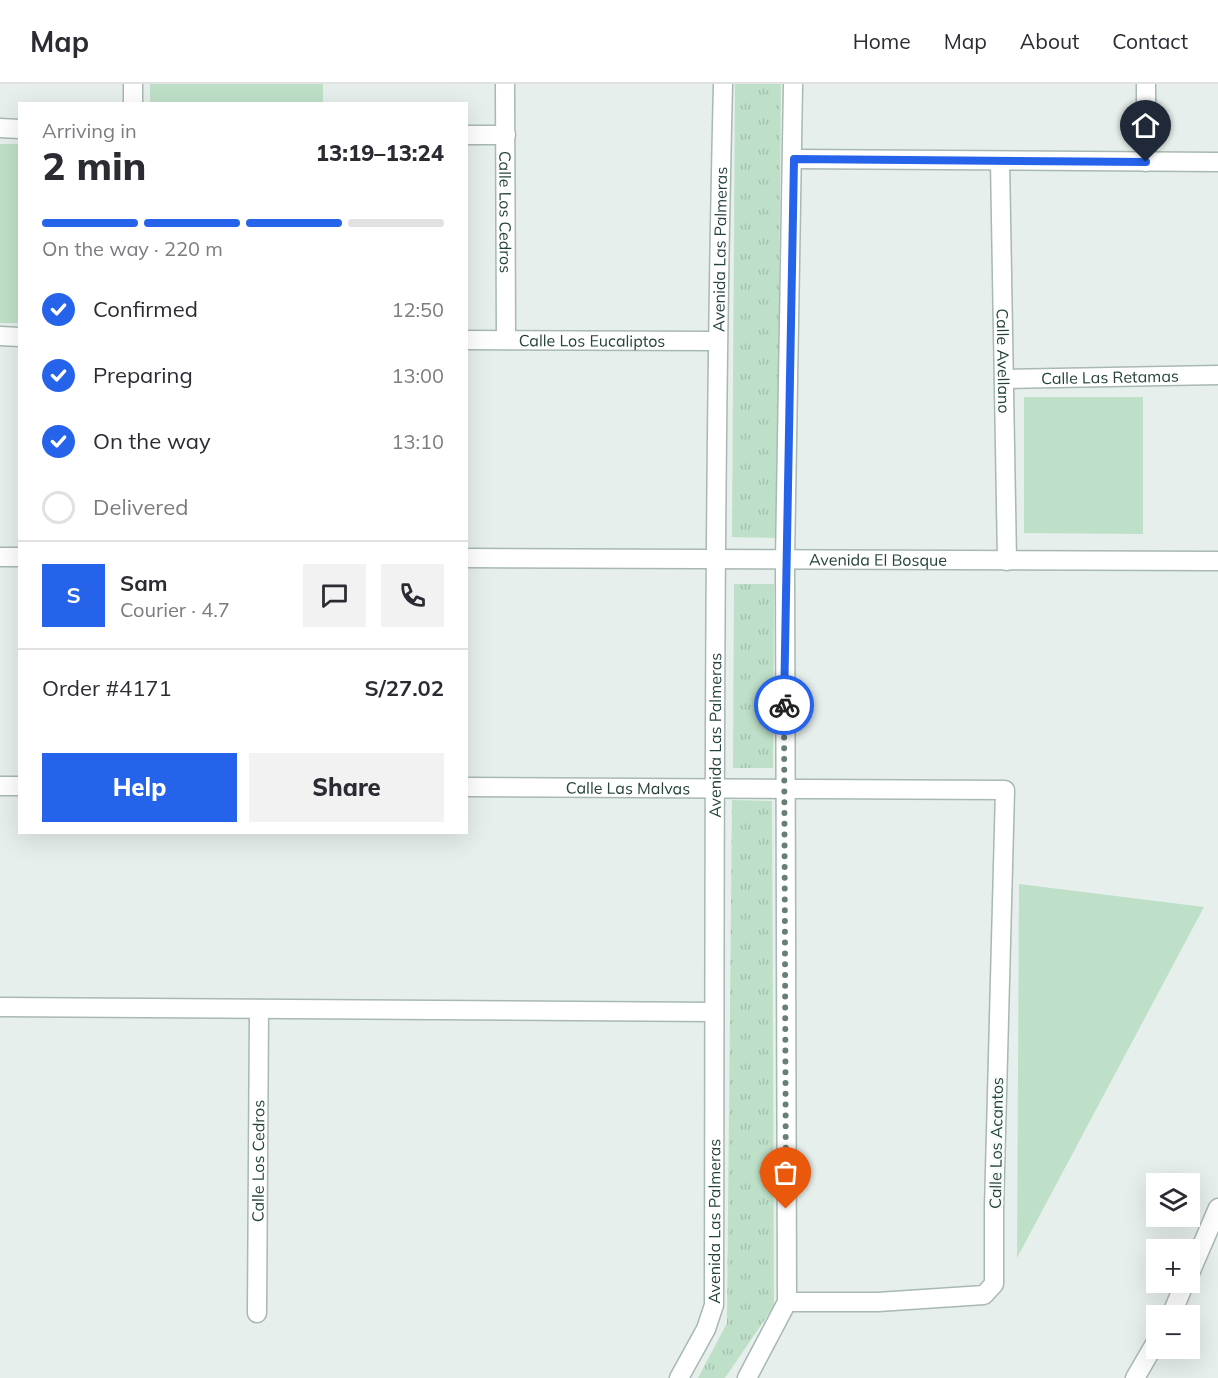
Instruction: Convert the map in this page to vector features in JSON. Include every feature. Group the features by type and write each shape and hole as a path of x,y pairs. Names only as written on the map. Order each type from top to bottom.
{"street":[{"path":"133,84 133,102"},
{"name":"Calle Los Cedros","path":"506,84 506,340"},
{"name":"Avenida Las Palmeras","path":"679,1378 706,1329 714,1305 717,341 723,84"},
{"path":"747,1378 787,1302 785,560 794,159 793,84"},
{"path":"1146,84 1146,162"},
{"path":"0,128 18,129"},
{"path":"468,135 506,135"},
{"path":"794,159 1218,162"},
{"name":"Calle Avellano","path":"1000,161 1007,561"},
{"path":"0,336 18,337"},
{"name":"Calle Los Eucaliptos","path":"468,340 717,341"},
{"name":"Calle Las Retamas","path":"1004,379 1218,375"},
{"path":"0,557 18,557"},
{"name":"Avenida El Bosque","path":"468,558 1218,561"},
{"path":"0,786 18,786"},
{"name":"Calle Las Malvas","path":"468,788 1005,790"},
{"name":"Calle Los Acantos","path":"787,1302 878,1302 984,1294 994,1284 1005,790"},
{"path":"0,1007 714,1012"},
{"name":"Calle Los Cedros","path":"257,1313 259,1009"},
{"path":"1200,1250 1218,1208"},
{"path":"1135,1378 1146,1359"}],"green space":[{"path":"150,84 323,84 323,102 150,102"},
{"path":"735,84 781,84 777,538 732,537"},
{"path":"0,144 18,144 18,323 0,323"},
{"path":"1024,397 1143,397 1143,534 1024,533"},
{"path":"734,584 774,584 773,768 733,768"},
{"path":"732,800 772,801 774,1306 725,1378 698,1378 727,1323"},
{"path":"1019,884 1204,907 1017,1258"}],"way so far":[{"path":"784,705 786,1209"}],"route":[{"path":"784,705 794,159 1146,162"}]}
